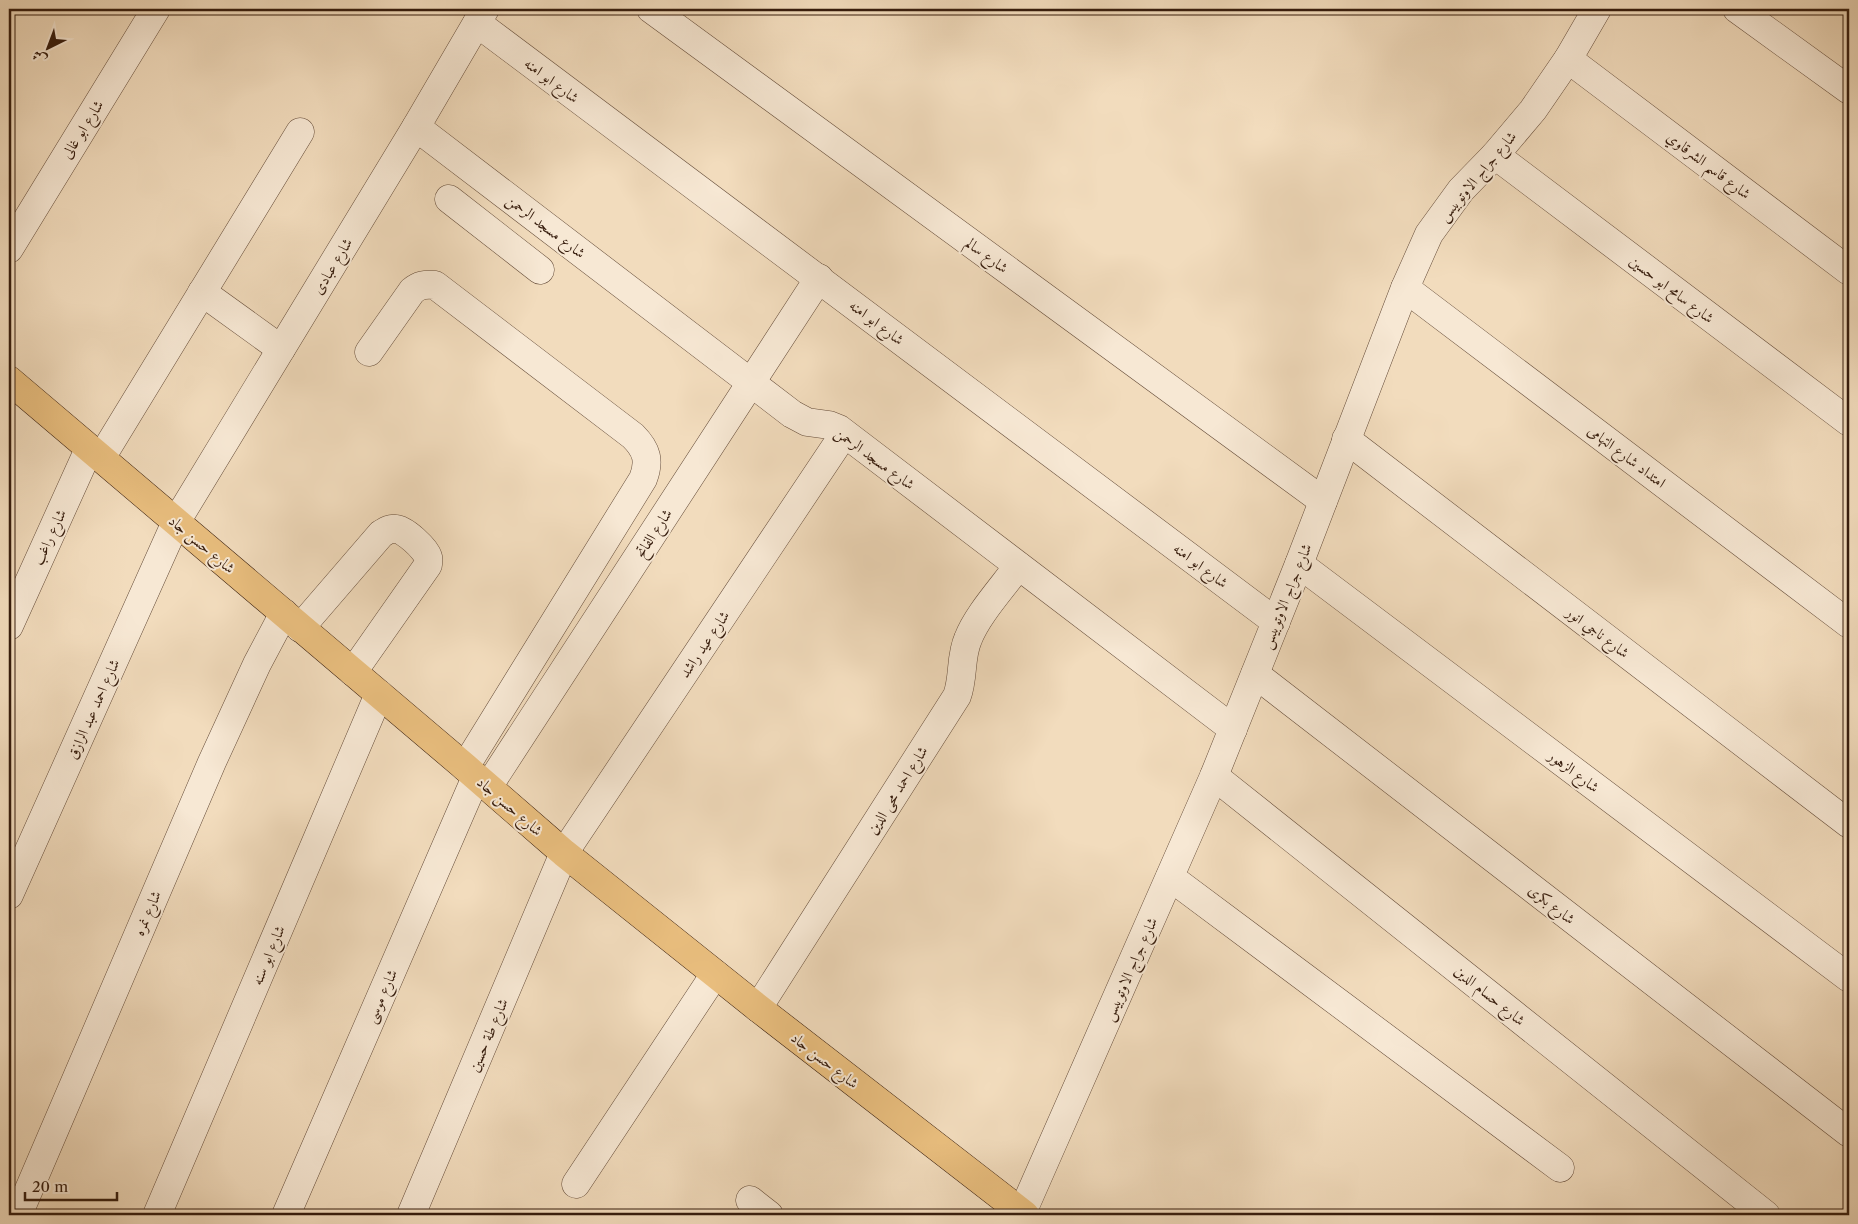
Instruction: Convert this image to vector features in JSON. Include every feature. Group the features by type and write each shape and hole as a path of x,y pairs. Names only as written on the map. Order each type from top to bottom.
{"main road":[{"name":"شارع حسن جاد","path":"9,380 564,853 758,1008 1024,1214"}],"street":[{"name":"شارع ابو غالى","path":"9,249 156,9"},
{"name":"شارع سالم","path":"651,9 1323,502"},
{"name":"شارع جراج الاوتوبيس","path":"1024,1214 1214,776 1299,564 1405,288 1429,234 1461,190 1495,155 1533,110 1568,59 1597,9"},
{"path":"1737,9 1849,90"},
{"name":"شارع عبادى","path":"176,522 416,127 481,16"},
{"name":"شارع ابو امنه","path":"481,16 819,278 1276,622"},
{"name":"شارع قاسم الشرقاوي","path":"1568,59 1849,271"},
{"name":"شارع مسجد الرحمن","path":"416,127 792,414 807,422 829,424 844,434 1233,729"},
{"name":"شارع راغب","path":"9,626 95,454 202,292 300,132"},
{"name":"شارع سامح ابو حسين","path":"1495,155 1849,422"},
{"path":"473,218 496,188"},
{"path":"449,199 540,270"},
{"name":"شارع الفاتح","path":"477,777 750,383 819,278"},
{"path":"369,352 412,291 418,286 435,285 633,436 642,445 646,456 647,468 643,479 477,777"},
{"name":"امتداد شارع التهامى","path":"1405,288 1849,624"},
{"path":"202,292 282,349"},
{"name":"شارع عيد راشد","path":"564,853 844,434"},
{"name":"شارع ناجي انور","path":"1346,439 1849,824"},
{"name":"شارع احمد عبد الرازق","path":"9,895 176,522"},
{"name":"شارع نمره","path":"18,1215 212,762 258,664 292,620 381,534 388,530 396,529 404,532 424,550 428,556 428,565 353,672"},
{"name":"شارع الزهور","path":"1299,564 1849,978"},
{"name":"شارع احمد محى الدين","path":"758,1008 958,696 962,682 967,640 973,627 1018,566"},
{"name":"شارع بكرى","path":"1255,674 1849,1133"},
{"name":"شارع ابو سنه","path":"157,1215 379,694"},
{"name":"شارع حسام الدين","path":"1214,776 1766,1215"},
{"name":"شارع موسى","path":"286,1215 477,777"},
{"name":"شارع طة حسين","path":"411,1215 564,853"},
{"path":"1170,877 1560,1168"},
{"path":"576,1184 715,974"}]}
